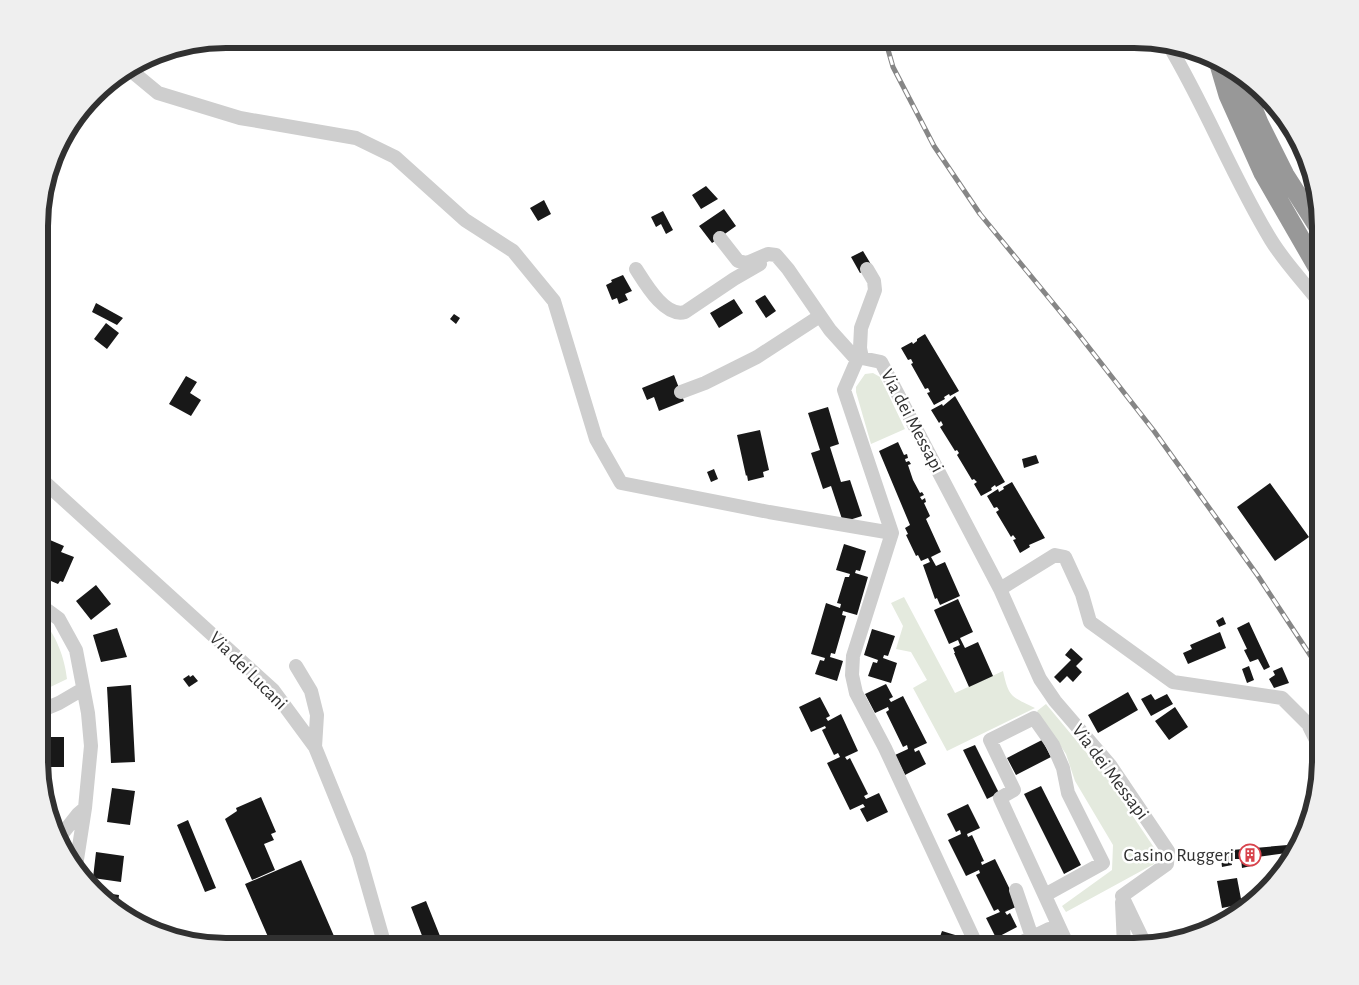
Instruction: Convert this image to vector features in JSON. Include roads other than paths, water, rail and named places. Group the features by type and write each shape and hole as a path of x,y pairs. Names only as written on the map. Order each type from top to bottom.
{"highway":[{"path":"1209,64 1215,85 1246,153 1263,173"},
{"path":"1220,70 1228,95 1263,173 1311,257"},
{"path":"1244,86 1259,123 1285,175 1311,215"}],"street":[{"path":"1173,52 1188,76 1222,149 1271,241 1311,292"},
{"path":"133,73 158,93 212,110 240,118 356,138 395,157 465,220 513,251 554,301 596,439 620,483 769,512 892,533 853,656 852,675 856,693 884,748 973,938"},
{"path":"720,238 738,261 747,263 768,254 776,256 788,269 830,330 859,359"},
{"path":"636,269 651,293 667,308 679,314 776,256"},
{"path":"859,359 860,334 875,290 874,281 867,269"},
{"path":"681,392 705,383 757,357 820,316"},
{"name":"Via dei Messapi","path":"892,533 844,390 859,359 880,362 1000,589 1040,679 1055,701 1110,765 1168,851 1167,864 1122,896"},
{"name":"Via dei Lucani","path":"48,485 273,690 315,747 359,855 382,938"},
{"path":"1000,589 1055,556 1065,557 1082,594 1090,622 1173,682 1282,698 1308,724 1312,732"},
{"path":"48,611 60,619 76,650 91,746 85,808 77,858"},
{"path":"296,666 311,692 317,715 315,747"},
{"path":"48,708 83,689"},
{"path":"1045,895 1103,863 1068,793 1063,768 1053,745 1034,718 990,740 1014,790 1000,798 1064,938"},
{"path":"63,833 85,808"},
{"path":"1016,890 1032,937 1048,929 1053,938"},
{"path":"1122,896 1141,937"},
{"path":"1122,896 1124,938"}],"railway":[{"path":"888,48 893,67 934,146 980,214 1076,331 1154,431 1258,576 1312,658"}],"place":[{"name":"Casino Ruggeri","path":"1250,855"}]}
